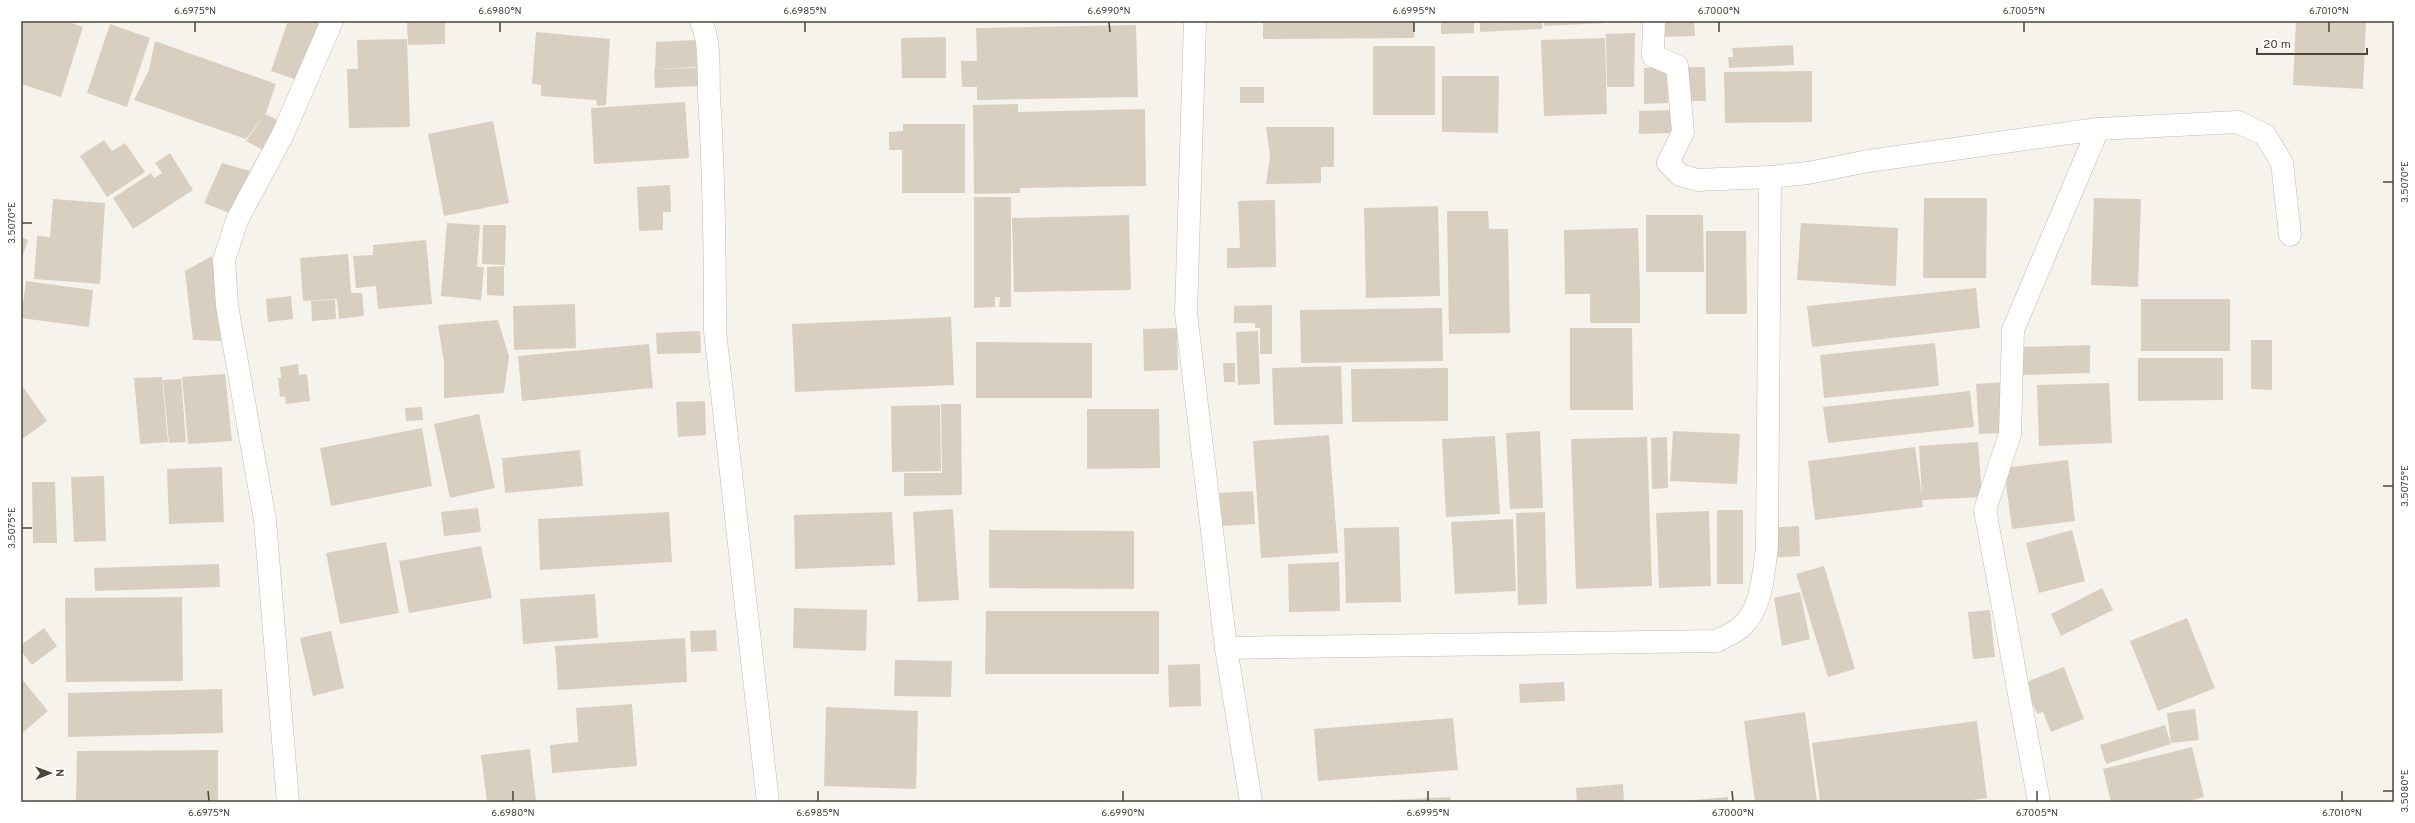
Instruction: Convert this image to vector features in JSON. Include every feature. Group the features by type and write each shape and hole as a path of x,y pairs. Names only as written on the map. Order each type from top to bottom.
{"street":[{"path":"288,802 265,520 227,306 224,260 237,220 284,134 332,21"},
{"path":"701,21 707,51 711,129 715,257 715,331 768,802"},
{"path":"1195,21 1186,313 1226,648 1251,802"},
{"path":"1654,21 1652,56 1677,66 1683,132 1668,162 1680,174 1697,180 1770,177 1808,173 1868,162 2098,129 2238,122 2265,135 2282,163 2290,235"},
{"path":"2039,802 1985,510 2010,434 2013,330 2098,129"},
{"path":"1226,648 1717,641 1741,627 1755,609 1762,582 1767,547 1770,177"}],"building":[{"path":"21,21 66,21 83,27 61,97 21,84"},
{"path":"288,21 322,21 303,82 271,71"},
{"path":"407,21 445,21 445,44 408,45"},
{"path":"1263,21 1415,21 1414,38 1263,39"},
{"path":"1441,21 1474,21 1474,33 1441,34"},
{"path":"1480,21 1542,21 1542,29 1480,32"},
{"path":"1544,21 1604,21 1604,23 1544,26"},
{"path":"1694,21 1695,36 1657,37 1657,22"},
{"path":"2296,21 2366,21 2363,89 2293,85"},
{"path":"110,24 150,38 127,107 87,93"},
{"path":"1136,25 1138,97 977,100 977,87 962,87 961,61 977,61 976,28"},
{"path":"536,32 610,39 606,105 597,106 596,100 541,96 541,85 532,84"},
{"path":"1635,33 1634,87 1607,87 1606,34"},
{"path":"946,37 946,78 902,78 901,38"},
{"path":"1605,38 1607,114 1544,116 1541,40"},
{"path":"407,39 410,127 349,128 347,69 358,69 357,40"},
{"path":"696,40 697,67 655,69 656,42"},
{"path":"155,41 276,84 266,113 246,139 134,100 149,70"},
{"path":"1793,45 1794,65 1729,68 1728,57 1733,57 1732,48"},
{"path":"1373,46 1435,46 1435,115 1373,115"},
{"path":"1667,67 1668,103 1644,104 1644,68"},
{"path":"1688,67 1705,67 1706,101 1689,101"},
{"path":"697,68 698,86 655,88 654,69"},
{"path":"1812,71 1812,122 1725,123 1724,72"},
{"path":"1442,76 1499,76 1498,133 1442,132"},
{"path":"1240,87 1264,87 1264,103 1240,103"},
{"path":"685,102 689,158 594,164 591,108"},
{"path":"1018,104 1018,112 1145,109 1146,186 1020,188 1020,193 974,194 973,105"},
{"path":"1675,110 1675,133 1639,134 1639,111"},
{"path":"265,114 284,123 269,153 246,141"},
{"path":"493,121 509,203 444,216 428,134"},
{"path":"903,124 965,124 965,193 902,193 902,150 889,150 889,132 903,131"},
{"path":"1266,127 1334,127 1334,167 1321,167 1321,183 1266,184 1270,156"},
{"path":"104,140 112,151 125,143 145,172 107,197 80,156"},
{"path":"170,153 193,190 133,229 113,198 151,173 154,178 162,173 155,163"},
{"path":"222,163 250,171 232,214 204,203"},
{"path":"670,185 671,212 663,212 663,230 639,231 637,187"},
{"path":"974,197 1011,197 1011,307 999,307 1000,297 995,297 995,307 974,308"},
{"path":"1924,198 1987,198 1986,278 1923,278"},
{"path":"2094,198 2141,199 2138,287 2091,285"},
{"path":"53,199 105,203 100,284 34,279 37,236 50,237"},
{"path":"1275,200 1276,267 1227,268 1227,248 1240,248 1238,201"},
{"path":"1438,206 1440,296 1366,298 1364,208"},
{"path":"1447,211 1488,211 1489,229 1508,229 1510,333 1449,334"},
{"path":"1129,215 1131,290 1014,292 1012,218"},
{"path":"1646,215 1703,215 1704,272 1646,272"},
{"path":"447,223 480,225 477,267 484,267 481,300 441,296"},
{"path":"1801,223 1898,228 1896,286 1797,280"},
{"path":"483,225 506,225 505,265 482,264"},
{"path":"1638,228 1640,323 1590,323 1590,294 1565,294 1564,230"},
{"path":"1706,231 1746,231 1747,314 1706,314"},
{"path":"21,237 28,240 21,261"},
{"path":"426,240 432,304 378,309 376,286 356,288 353,256 373,255 373,245"},
{"path":"348,254 351,293 362,293 364,316 339,319 337,299 303,301 300,258"},
{"path":"212,256 221,341 193,340 185,271"},
{"path":"504,266 504,296 487,295 487,267"},
{"path":"26,281 93,290 89,327 21,318"},
{"path":"1976,288 1980,328 1812,347 1807,306"},
{"path":"291,296 293,319 268,322 266,299"},
{"path":"2141,299 2230,299 2230,351 2141,351"},
{"path":"335,300 336,319 312,321 311,301"},
{"path":"575,304 576,348 514,350 513,306"},
{"path":"1272,305 1272,354 1260,354 1260,328 1255,328 1255,323 1234,323 1234,306"},
{"path":"1442,308 1443,361 1301,363 1300,310"},
{"path":"951,317 954,385 795,392 792,324"},
{"path":"498,320 509,356 504,393 444,398 444,363 438,325"},
{"path":"1177,328 1178,370 1144,371 1143,329"},
{"path":"1570,328 1632,328 1633,410 1570,410"},
{"path":"700,331 701,353 657,354 656,333"},
{"path":"1258,331 1260,384 1238,385 1236,332"},
{"path":"2251,340 2272,340 2272,390 2251,389"},
{"path":"976,342 1092,343 1092,398 976,398"},
{"path":"1935,343 1939,386 1824,398 1820,355"},
{"path":"649,344 653,388 522,401 518,356"},
{"path":"2090,345 2090,373 2021,375 2020,347"},
{"path":"2138,358 2223,358 2223,400 2138,401"},
{"path":"1223,363 1235,363 1235,382 1224,382"},
{"path":"298,364 299,375 307,374 310,401 286,404 285,396 280,397 278,378 281,378 280,367"},
{"path":"1341,366 1343,424 1274,425 1272,368"},
{"path":"1448,368 1448,421 1352,422 1351,369"},
{"path":"225,374 232,441 188,444 182,377"},
{"path":"162,377 168,442 140,444 134,378"},
{"path":"181,379 186,442 169,443 163,380"},
{"path":"2005,382 2008,433 1979,434 1976,384"},
{"path":"2109,383 2112,443 2039,446 2037,385"},
{"path":"21,384 47,421 21,440"},
{"path":"1970,391 1974,427 1828,443 1823,407"},
{"path":"705,401 706,435 678,437 676,402"},
{"path":"941,404 961,404 962,495 904,496 904,473 942,473"},
{"path":"940,405 941,471 892,472 891,406"},
{"path":"422,407 423,420 406,421 405,408"},
{"path":"1087,409 1159,409 1160,468 1087,469"},
{"path":"479,414 495,488 450,498 434,424"},
{"path":"422,428 432,486 331,506 320,448"},
{"path":"1540,431 1543,508 1510,509 1506,433"},
{"path":"1673,431 1740,434 1737,484 1670,481"},
{"path":"1329,435 1338,553 1261,558 1253,441"},
{"path":"1495,436 1500,514 1446,517 1442,439"},
{"path":"1647,437 1652,586 1576,589 1571,439"},
{"path":"1667,437 1668,488 1652,489 1651,438"},
{"path":"1978,442 1982,497 1922,500 1923,507 1815,520 1808,461 1915,447 1922,497 1919,446"},
{"path":"580,450 583,486 505,493 502,458"},
{"path":"2068,460 2075,521 2012,529 2004,468"},
{"path":"222,467 224,522 169,524 167,469"},
{"path":"104,476 106,541 74,542 71,477"},
{"path":"32,482 55,482 57,543 33,543"},
{"path":"1253,491 1255,524 1221,526 1219,493"},
{"path":"478,508 481,532 444,536 441,512"},
{"path":"953,509 959,600 918,602 913,512"},
{"path":"1717,510 1743,510 1743,584 1717,584"},
{"path":"1709,511 1711,586 1659,588 1656,513"},
{"path":"669,512 672,562 540,570 538,519"},
{"path":"892,512 895,565 795,569 794,515"},
{"path":"1545,512 1547,604 1518,605 1516,513"},
{"path":"1513,519 1516,591 1455,594 1451,522"},
{"path":"1799,526 1800,556 1768,558 1767,528"},
{"path":"1399,527 1401,602 1346,603 1344,528"},
{"path":"989,530 1134,531 1134,589 989,588"},
{"path":"2072,530 2085,581 2039,593 2026,543"},
{"path":"386,542 399,613 340,624 326,553"},
{"path":"481,546 492,598 409,613 399,561"},
{"path":"1339,562 1340,611 1289,612 1288,564"},
{"path":"219,564 220,587 95,591 94,568"},
{"path":"1824,566 1855,669 1828,677 1796,574"},
{"path":"2102,588 2113,610 2061,636 2051,614"},
{"path":"1800,592 1810,639 1782,646 1774,598"},
{"path":"595,594 598,638 523,644 520,599"},
{"path":"182,597 183,681 66,682 65,598"},
{"path":"794,608 867,610 866,651 793,648"},
{"path":"1990,610 1995,657 1973,659 1968,612"},
{"path":"986,611 1159,611 1159,674 985,674"},
{"path":"2187,618 2215,688 2158,711 2130,641"},
{"path":"44,628 57,646 32,665 21,651 21,645"},
{"path":"716,630 717,651 691,652 690,631"},
{"path":"331,631 344,688 313,696 300,638"},
{"path":"685,638 687,682 558,690 555,646"},
{"path":"895,660 952,661 951,697 894,696"},
{"path":"1200,664 1201,706 1169,707 1168,665"},
{"path":"2064,667 2084,719 2051,732 2043,712 2037,714 2024,683"},
{"path":"21,678 48,711 21,734"},
{"path":"1564,682 1565,701 1520,703 1519,684"},
{"path":"222,689 223,733 68,737 68,693"},
{"path":"632,704 637,766 552,773 550,745 578,742 576,708"},
{"path":"826,707 918,711 916,789 824,786"},
{"path":"2195,709 2199,740 2171,743 2167,713"},
{"path":"1805,712 1817,802 1755,802 1744,721"},
{"path":"1453,718 1458,770 1318,781 1314,729"},
{"path":"1977,721 1987,798 1958,802 1820,802 1812,743"},
{"path":"2165,725 2171,744 2106,764 2100,745"},
{"path":"2192,747 2204,797 2185,802 2111,802 2103,769"},
{"path":"530,749 536,802 487,802 481,755"},
{"path":"218,750 218,802 76,802 77,751"},
{"path":"1623,784 1624,802 1577,802 1576,788"},
{"path":"1450,797 1451,802 1372,802 1372,801"},
{"path":"1728,797 1728,802 1683,802 1683,801"}]}
